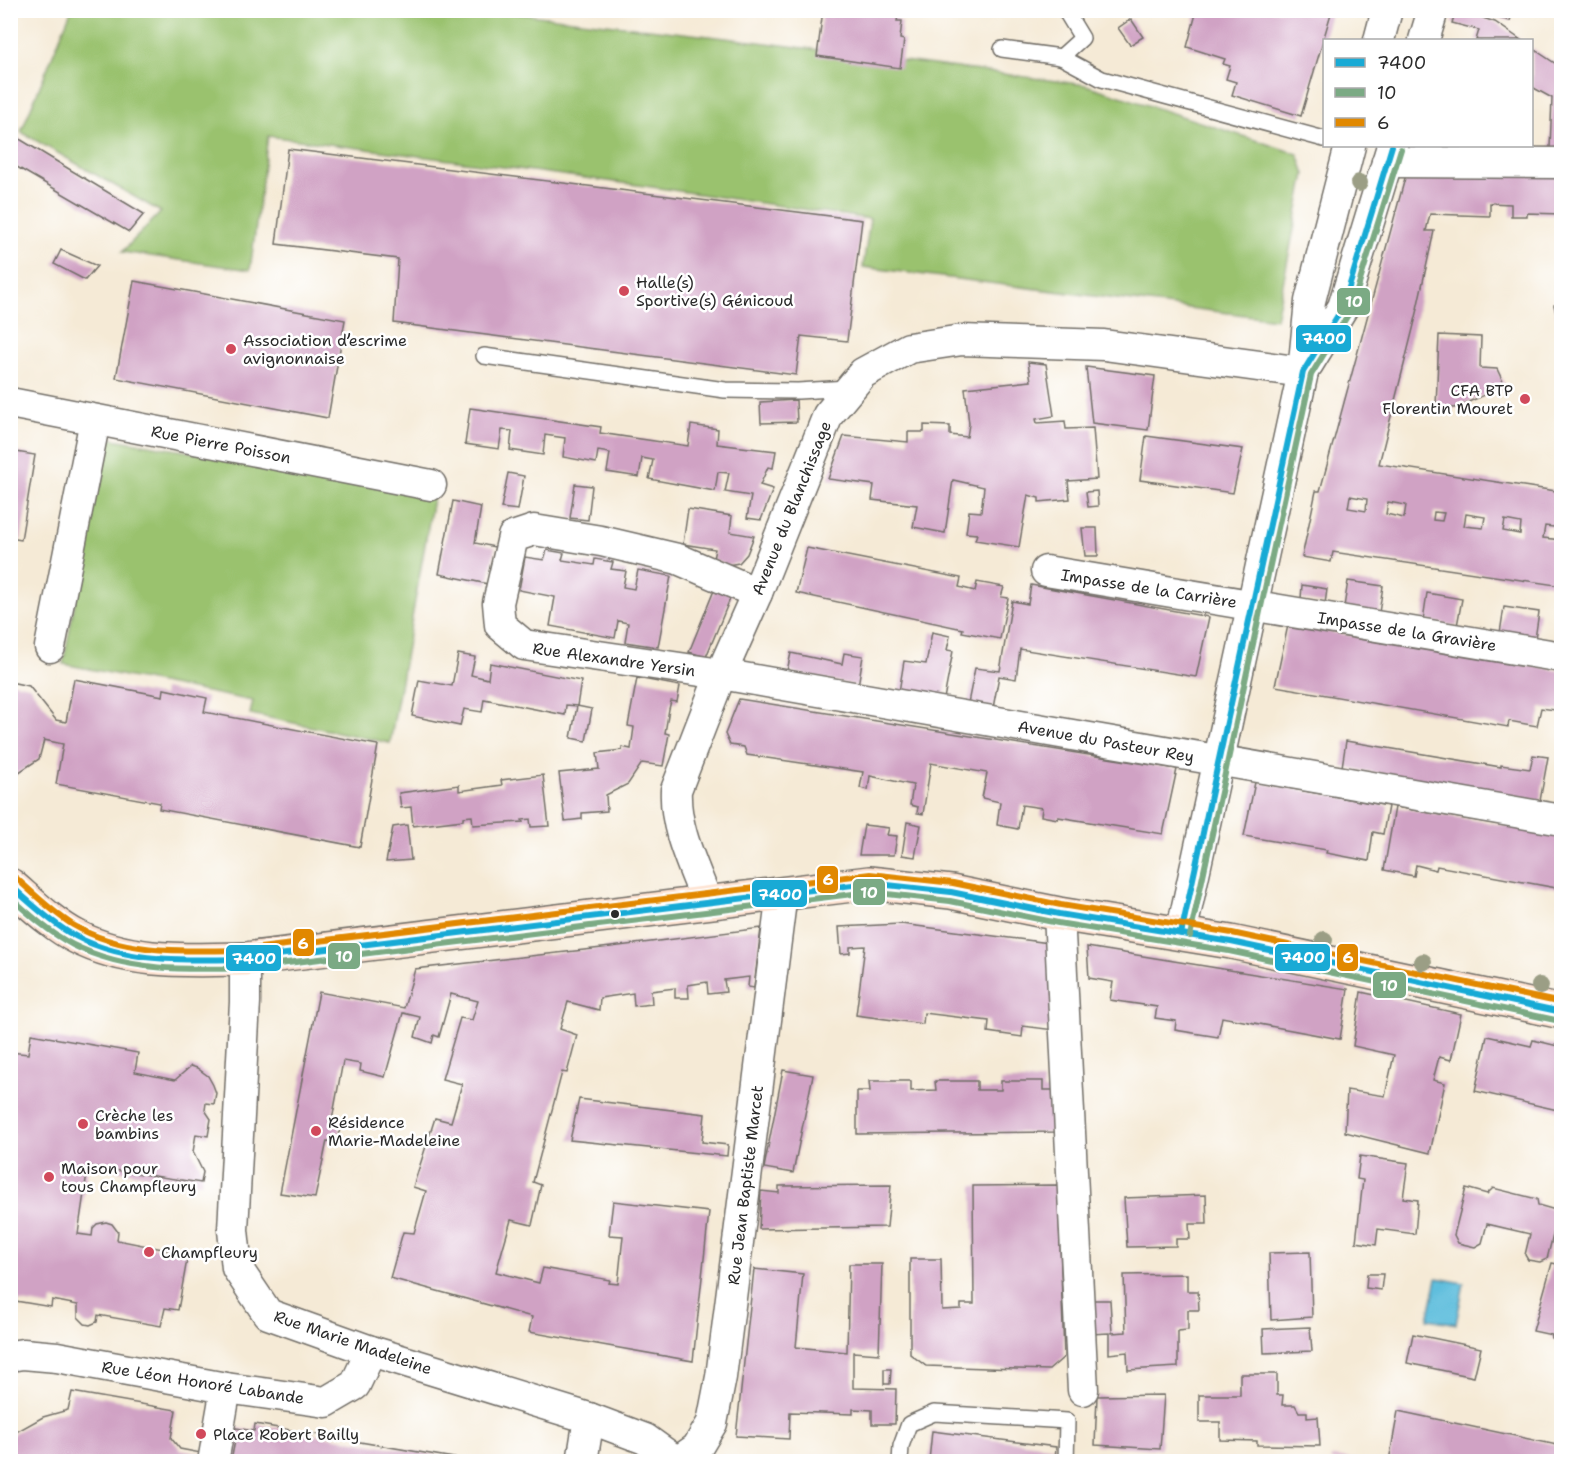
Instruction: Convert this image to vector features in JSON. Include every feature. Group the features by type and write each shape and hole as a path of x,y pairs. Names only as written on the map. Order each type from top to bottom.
{"street":[{"path":"1379,39 1387,10"},
{"path":"1424,39 1433,10"},
{"path":"1180,934 1303,372 1310,301 1349,147"},
{"path":"1303,372 1343,307 1389,154 1562,163"},
{"name":"Avenue du Blanchissage","path":"707,902 678,821 675,807 676,790 721,674 757,592 828,415 863,373 909,348 962,340 1104,345 1303,372"},
{"name":"Rue Pierre Poisson","path":"10,404 431,485"},
{"path":"50,647 95,420"},
{"name":"Rue Alexandre Yersin","path":"721,674 524,645 500,625 498,603 513,537 534,530 601,541 678,559 757,592"},
{"name":"Impasse de la Carrière","path":"1046,571 1253,606"},
{"name":"Impasse de la Gravière","path":"1253,606 1562,657"},
{"name":"Avenue du Pasteur Rey","path":"721,674 1562,820"},
{"path":"10,885 46,916 75,936 106,950 142,957 180,960 245,959 869,883 951,892 1059,914 1231,942 1562,1012"},
{"name":"Rue Jean Baptiste Marcet","path":"677,1461 698,1448 712,1423 782,893"},
{"path":"1059,914 1083,1390"},
{"name":"Rue Marie Madeleine","path":"245,959 245,1002 233,1230 237,1268 268,1314 371,1351 589,1418 645,1438 677,1461"},
{"name":"Rue Léon Honoré Labande","path":"10,1356 23,1354 57,1357 226,1388 326,1402 354,1385 371,1351"},
{"path":"213,1461 226,1388"},
{"path":"582,1461 589,1418"}],"lane":[{"path":"1061,57 1082,38 1065,10"},
{"path":"1002,49 1061,57 1102,79 1323,139"},
{"path":"484,356 725,390 798,392 851,388"},
{"path":"900,1461 901,1446 909,1424 934,1413 1067,1421 1066,1461"}],"green space":[{"path":"487,10 751,41 1086,85 1298,154 1305,174 1276,319 863,267 870,219 645,186 268,136 250,270 122,252 161,212 21,132 71,11"},
{"path":"107,438 434,493 390,743 250,714 253,701 63,664"}],"water":[{"path":"1437,1278 1464,1283 1456,1324 1428,1319"}],"building":[{"path":"823,10 899,10 897,21 902,21 900,39 904,40 900,68 817,56"},
{"path":"1197,10 1332,10 1301,116 1232,95 1236,82 1226,79 1230,66 1223,64 1225,59 1187,47"},
{"path":"1456,10 1513,10 1510,21 1484,14 1483,18 1495,22 1520,39 1476,39 1479,30 1452,23"},
{"path":"1131,19 1143,37 1130,45 1118,28"},
{"path":"1533,49 1562,68 1562,148 1550,148 1552,98 1533,88"},
{"path":"13,135 144,214 129,232 10,163 10,139"},
{"name":"Halle(s) Sportive(s) Génicoud","path":"288,149 862,220 847,341 801,336 796,375 394,323 398,259 276,244"},
{"path":"1408,167 1562,174 1562,214 1527,213 1527,216 1511,216 1511,204 1490,203 1490,216 1430,214 1426,231 1434,231 1418,309 1379,464 1562,492 1562,528 1545,526 1543,538 1562,540 1562,586 1333,552 1331,562 1302,557 1316,491 1320,491","holes":["1350,496 1367,499 1366,511 1348,508","1388,502 1406,505 1404,518 1386,514","1434,512 1444,513 1442,521 1433,520","1466,514 1485,517 1483,528 1464,526","1505,520 1521,523 1520,534 1503,531"]},
{"path":"61,250 97,266 85,280 54,264"},
{"name":"Association d’escrime avignonnaise","path":"134,281 345,320 328,418 116,378"},
{"path":"1562,303 1562,335 1561,335 1554,305"},
{"path":"1439,335 1481,337 1480,368 1497,369 1505,386 1455,408 1436,406"},
{"path":"1028,362 1046,364 1054,416 1036,419 1037,423 1065,421 1066,429 1093,428 1097,479 1068,481 1070,499 1039,502 1039,498 1028,495 1019,547 975,540 977,534 966,533 969,511 981,512 984,487 953,480 945,533 913,527 917,505 872,500 874,485 828,479 844,436 908,442 908,432 924,432 924,425 950,426 950,435 967,437 969,424 965,388 1031,381"},
{"path":"1086,367 1155,376 1148,430 1092,423"},
{"path":"796,400 797,422 761,423 760,402"},
{"path":"470,408 601,427 600,433 688,446 691,425 718,429 717,444 776,451 773,468 768,467 760,485 773,489 761,520 747,518 751,496 725,492 729,473 718,472 715,491 649,479 653,460 642,458 639,477 607,472 610,453 598,451 596,463 563,457 565,438 545,435 543,455 510,450 512,431 502,430 499,449 465,444"},
{"path":"1146,436 1243,449 1233,493 1140,480"},
{"path":"10,451 35,455 21,540 10,538"},
{"path":"508,473 524,476 518,510 501,508"},
{"path":"575,484 592,486 588,520 570,518"},
{"path":"1097,491 1098,506 1088,507 1086,492"},
{"path":"453,501 481,507 475,543 495,547 488,584 439,574"},
{"path":"688,509 732,516 730,532 754,536 747,554 739,563 727,565 713,559 715,549 683,544"},
{"path":"1082,528 1097,528 1098,556 1085,556"},
{"path":"807,548 961,578 959,587 975,591 977,582 1004,587 1001,597 1008,598 1000,639 796,593"},
{"path":"547,550 564,553 562,560 594,565 595,559 613,562 611,569 626,571 623,587 634,589 638,570 671,576 658,647 625,642 628,623 618,621 615,638 550,626 555,597 519,590 525,557 544,560"},
{"path":"1348,581 1383,586 1379,613 1344,607"},
{"path":"1031,585 1209,617 1196,677 1020,649 1016,679 999,676 993,708 968,703 975,668 1000,671 1012,601 1028,604"},
{"path":"1302,585 1327,589 1325,604 1301,599"},
{"path":"715,588 732,594 706,657 689,652"},
{"path":"1427,593 1462,599 1457,626 1423,620"},
{"path":"1504,607 1539,612 1535,639 1500,633"},
{"path":"1288,625 1562,671 1562,711 1541,708 1537,726 1509,721 1508,727 1275,686"},
{"path":"932,632 950,636 947,650 953,651 944,699 899,692 904,661 926,664"},
{"path":"791,653 842,664 844,653 863,656 858,686 787,671"},
{"path":"458,654 475,657 471,675 488,679 490,663 581,681 577,706 566,705 565,715 484,699 482,712 464,709 460,726 412,716 419,680 452,686"},
{"path":"637,678 680,686 677,702 671,701 669,709 665,733 669,734 663,766 642,763 628,784 606,795 607,811 582,813 582,819 565,821 559,773 599,769 597,753 622,750 622,747 631,749 634,727 628,726"},
{"path":"74,679 163,696 164,689 207,698 204,712 378,745 360,847 159,809 160,803 56,784 63,744 44,740 39,759 10,778 10,682 29,686 56,720 66,722"},
{"path":"739,699 1177,769 1163,834 1041,816 1042,808 1022,805 1018,829 997,825 1000,802 982,798 987,773 931,763 923,814 917,813 918,807 910,805 913,785 870,776 868,790 860,788 863,772 747,755 744,747 730,745 725,734"},
{"path":"577,706 592,709 586,741 571,738"},
{"path":"1346,741 1501,767 1501,765 1530,769 1533,755 1548,757 1540,801 1342,767"},
{"path":"543,775 549,826 531,827 530,819 522,820 523,822 473,825 472,816 463,817 463,820 413,826 411,807 401,808 399,793 459,785 459,791 502,785 501,780"},
{"path":"1255,782 1388,806 1383,834 1373,832 1369,861 1326,853 1327,850 1244,836"},
{"path":"1395,807 1562,835 1562,889 1437,866 1436,870 1416,865 1414,876 1384,870"},
{"path":"907,822 921,825 915,857 902,855"},
{"path":"407,825 411,860 386,862 393,827"},
{"path":"864,825 889,828 887,835 897,836 894,855 859,855"},
{"path":"901,924 1049,943 1054,1030 1023,1026 1022,1037 988,1032 989,1021 924,1013 923,1024 856,1015 865,946 850,947 850,953 841,954 839,927"},
{"path":"761,928 754,988 748,987 749,977 724,980 726,992 708,994 707,982 688,985 689,998 675,998 675,988 651,991 652,1004 634,1006 633,993 600,998 599,1010 568,1002 560,1029 577,1035 567,1073 562,1072 533,1182 541,1185 532,1225 511,1220 496,1272 539,1283 543,1268 610,1280 609,1283 618,1284 623,1236 609,1235 613,1201 709,1212 693,1361 529,1332 532,1317 390,1278 403,1232 414,1233 426,1191 413,1187 435,1118 451,1122 462,1084 442,1079 460,1018 472,1020 478,1001 451,994 439,1037 434,1035 432,1043 415,1037 420,1017 403,1013 385,1077 360,1071 361,1064 343,1061 332,1120 341,1122 337,1143 327,1141 315,1198 280,1193 319,992 404,1008 415,969"},
{"path":"1087,947 1348,989 1340,1039 1222,1017 1218,1037 1175,1030 1176,1021 1155,1018 1157,1007 1110,1000 1113,982 1089,978"},
{"path":"1361,992 1461,1014 1451,1060 1439,1057 1433,1080 1445,1083 1430,1153 1345,1132 1347,1090 1385,1096 1394,1055 1353,1046"},
{"name":"Maison pour tous Champfleury","path":"31,1034 138,1053 135,1072 175,1080 191,1066 208,1076 213,1085 216,1093 214,1104 206,1103 205,1110 211,1119 208,1136 196,1134 193,1152 203,1172 201,1183 88,1166 78,1234 92,1236 93,1228 97,1224 106,1222 112,1224 118,1232 117,1240 188,1254 178,1310 165,1308 161,1326 98,1315 97,1322 90,1325 85,1324 78,1317 78,1305 52,1300 51,1307 10,1300 10,1148 14,1135 10,1134 10,1052 28,1054"},
{"path":"1487,1036 1531,1046 1533,1040 1562,1047 1562,1111 1475,1091"},
{"path":"783,1070 813,1075 793,1173 764,1168"},
{"path":"869,1081 911,1081 911,1091 936,1090 935,1081 977,1081 977,1090 1001,1090 1001,1081 1043,1081 1043,1090 1055,1090 1057,1132 857,1134 857,1091 870,1091"},
{"path":"579,1099 705,1114 702,1142 728,1145 727,1156 570,1140"},
{"path":"1360,1156 1408,1163 1403,1198 1418,1200 1415,1234 1378,1229 1376,1245 1356,1242 1363,1180 1357,1179"},
{"path":"891,1185 887,1227 759,1229 761,1191 779,1193 779,1186"},
{"path":"1058,1185 1064,1357 1049,1370 926,1366 910,1354 910,1259 941,1259 942,1310 961,1309 961,1304 974,1304 973,1186"},
{"path":"1466,1188 1487,1194 1493,1188 1537,1199 1538,1205 1559,1211 1547,1259 1540,1262 1528,1260 1525,1255 1530,1234 1487,1224 1482,1243 1475,1247 1458,1243 1454,1235"},
{"path":"1206,1195 1207,1224 1189,1224 1190,1239 1176,1239 1176,1246 1127,1247 1124,1198"},
{"path":"1310,1252 1312,1317 1271,1320 1269,1253"},
{"path":"1552,1263 1562,1265 1562,1329 1559,1340 1551,1338 1552,1335 1533,1331"},
{"path":"849,1264 882,1264 879,1354 853,1352 853,1388 896,1389 895,1424 872,1424 872,1410 853,1409 853,1414 790,1412 789,1439 736,1436 754,1269 803,1274 796,1347 847,1352"},
{"path":"1187,1274 1187,1291 1198,1291 1199,1310 1188,1310 1188,1330 1178,1331 1178,1367 1128,1370 1127,1352 1109,1354 1109,1333 1090,1334 1089,1300 1110,1300 1112,1333 1126,1332 1124,1275"},
{"path":"1367,1274 1383,1274 1381,1290 1366,1288"},
{"path":"1310,1327 1312,1351 1264,1353 1263,1329"},
{"path":"1413,1334 1481,1348 1474,1377 1407,1363"},
{"path":"884,1369 891,1369 890,1384 884,1384"},
{"path":"1240,1374 1277,1374 1277,1395 1283,1395 1282,1405 1295,1405 1299,1412 1307,1412 1307,1418 1318,1417 1320,1446 1257,1445 1257,1441 1220,1440 1220,1422 1199,1422 1199,1395 1240,1395"},
{"path":"72,1392 176,1410 171,1438 180,1449 201,1453 200,1461 10,1461 10,1437 43,1417 68,1410"},
{"path":"1164,1395 1160,1449 1095,1445 1097,1396"},
{"path":"1398,1411 1562,1446 1562,1461 1389,1461"},
{"path":"255,1424 465,1461 231,1461 235,1441 231,1437 231,1431 236,1428 254,1431"},
{"path":"932,1431 1056,1447 1055,1461 929,1461"},
{"path":"1331,1457 1359,1460 1359,1461 1331,1461"}],"transit line":[{"name":"7400","path":"1181,934 1303,372 1343,307 1392,147"},
{"name":"10","path":"1190,936 1311,375 1351,310 1401,149"},
{"name":"6","path":"16,878 43,903 73,925 93,935 134,946 200,951 244,950 870,874 953,883 1061,905 1232,933 1562,1003"},
{"name":"7400","path":"10,885 53,922 88,942 132,955 200,960 245,959 869,883 951,892 1059,914 1231,942 1562,1012"},
{"name":"10","path":"10,897 56,935 94,954 136,965 202,969 246,968 869,892 950,901 1058,923 1229,951 1560,1021"}],"place":[{"name":"Halle(s) Sportive(s) Génicoud","path":"624,291"},
{"name":"Association d’escrime avignonnaise","path":"231,349"},
{"name":"CFA BTP Florentin Mouret","path":"1525,399"},
{"name":"Crèche les bambins","path":"83,1124"},
{"name":"Résidence Marie-Madeleine","path":"316,1131"},
{"name":"Maison pour tous Champfleury","path":"49,1177"},
{"name":"Champfleury","path":"149,1252"},
{"name":"Place Robert Bailly","path":"201,1434"}]}
